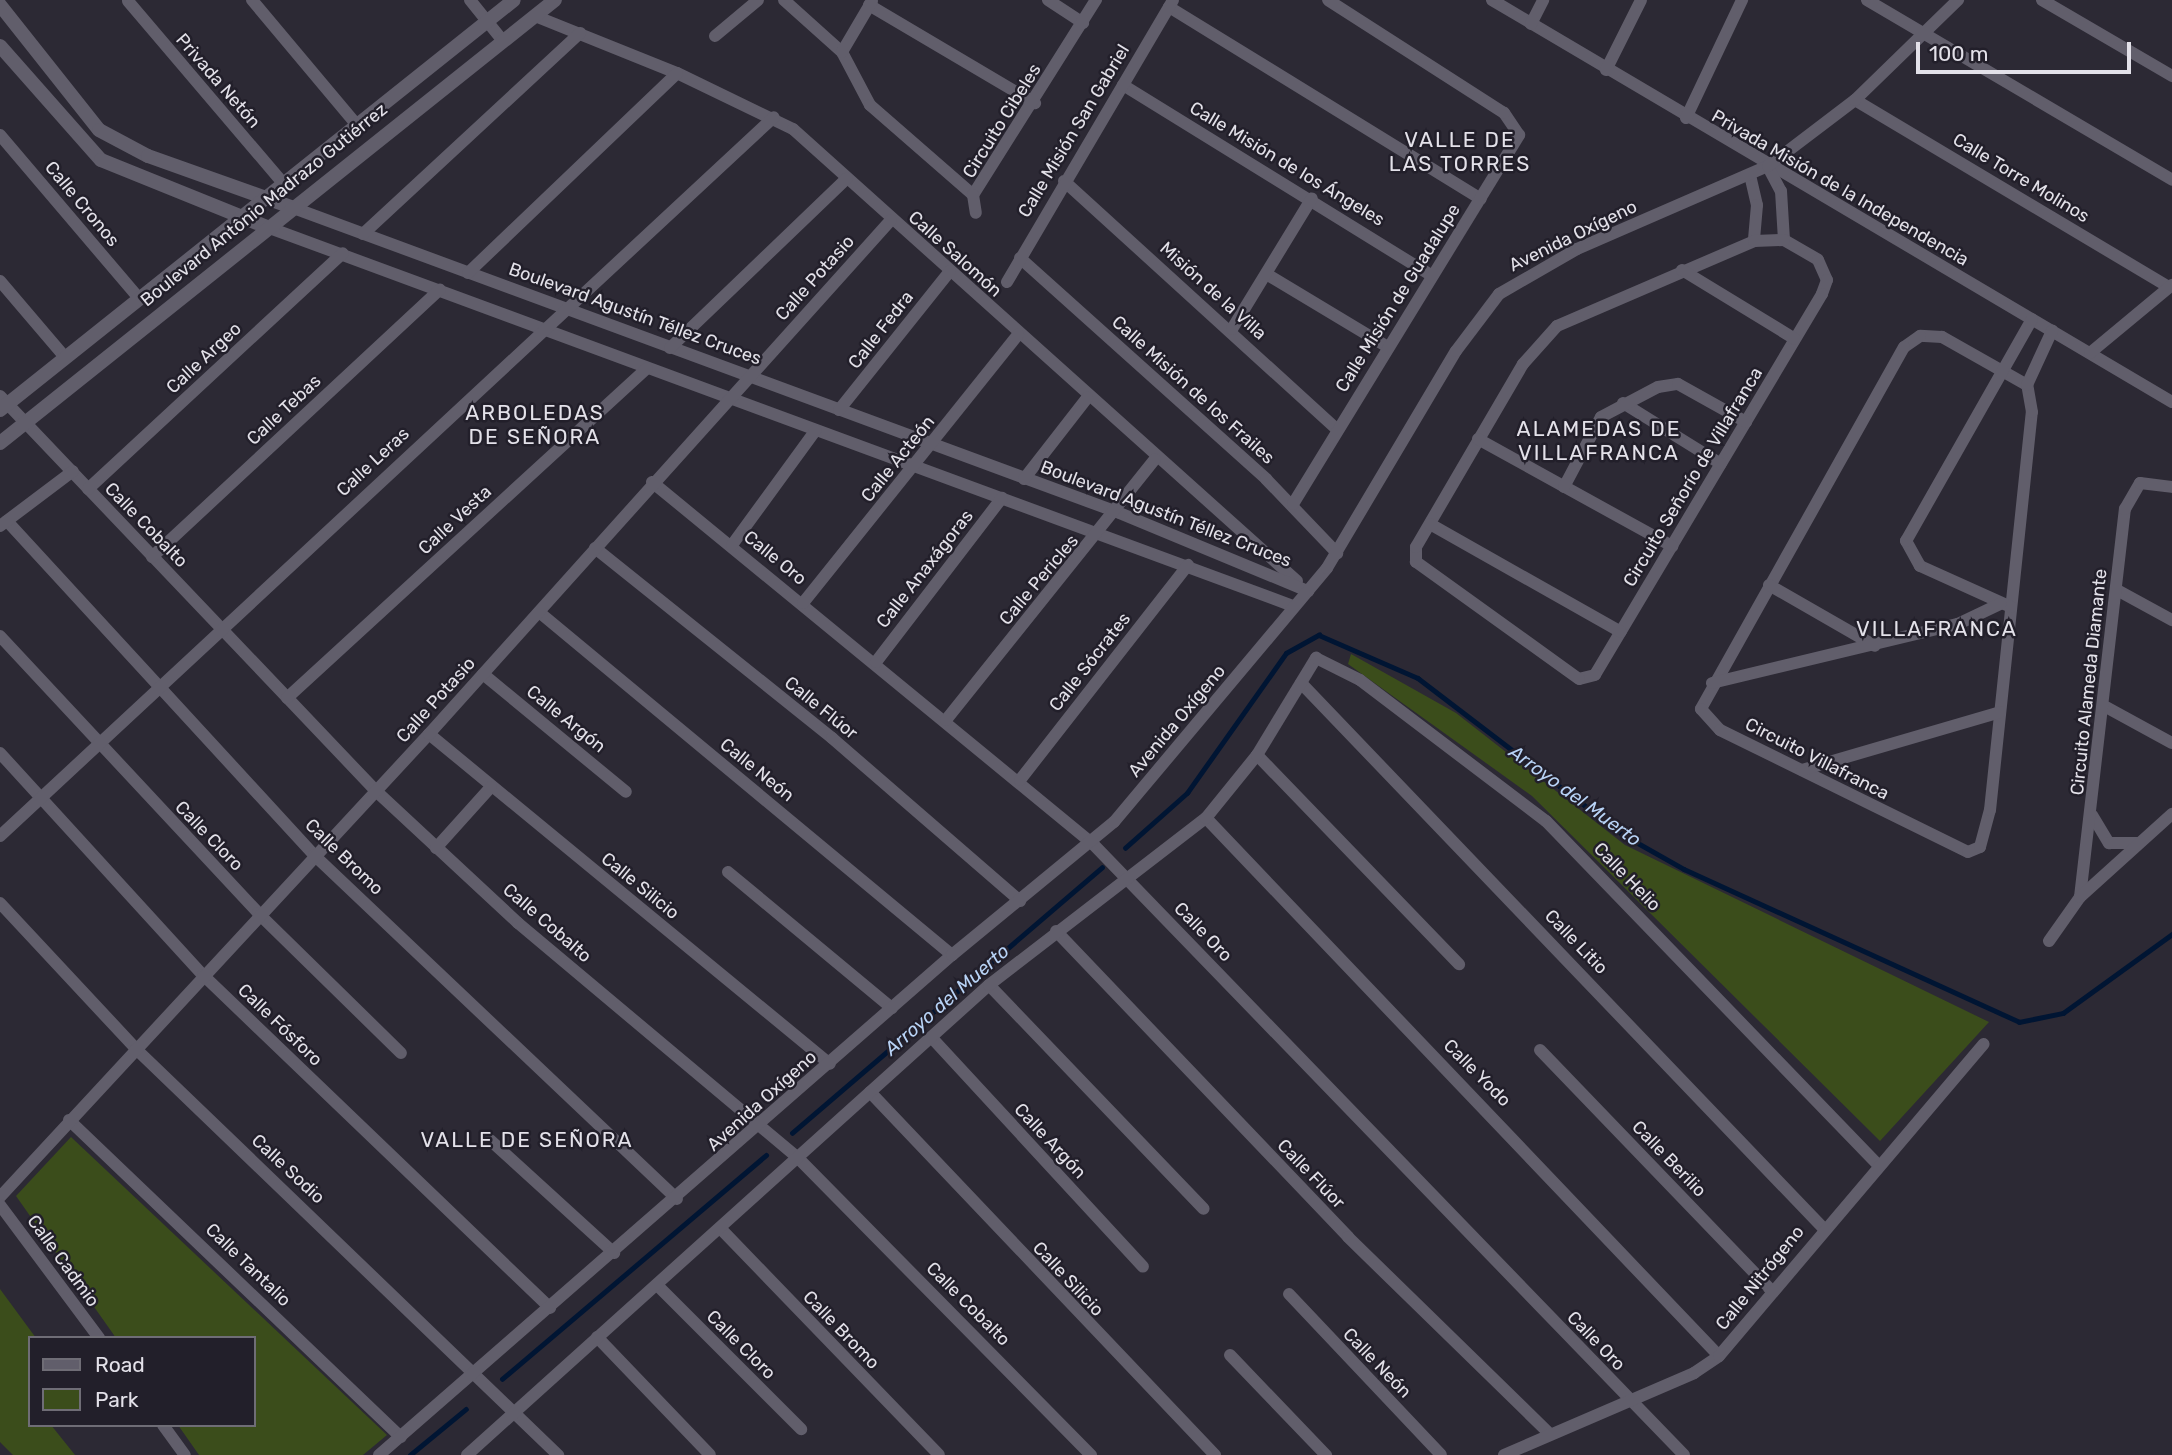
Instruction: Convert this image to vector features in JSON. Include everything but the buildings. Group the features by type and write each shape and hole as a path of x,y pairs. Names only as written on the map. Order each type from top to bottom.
{"street":[{"path":"252,0 356,124"},
{"path":"470,0 503,41"},
{"name":"Boulevard Antônio Madrazo Gutiérrez","path":"3,403 514,0"},
{"name":"Boulevard Antônio Madrazo Gutiérrez","path":"0,443 291,207 555,0"},
{"path":"715,36 758,0"},
{"name":"Circuito Cibeles","path":"784,0 842,51 870,105 973,195 1035,103 1096,0"},
{"path":"1048,0 1083,23"},
{"name":"Calle Misión de Guadalupe","path":"1293,504 1431,275 1517,143 1513,120 1328,0"},
{"name":"Privada Misión de la Independencia","path":"1492,0 1606,71 2172,402"},
{"path":"1531,24 1543,0"},
{"path":"1606,71 1641,0"},
{"path":"1686,118 1742,0"},
{"path":"1867,0 2172,180"},
{"name":"Avenida Oxígeno","path":"379,1455 758,1129 952,955 1093,844 1308,591 1337,553 1456,351 1499,294 1577,249 1768,166 1855,100 1958,0"},
{"path":"2042,0 2172,76"},
{"name":"Privada Netón","path":"128,1 283,183"},
{"path":"842,51 871,3 1035,103"},
{"path":"1171,3 1481,199"},
{"name":"Calle Misión San Gabriel","path":"1007,282 1171,3"},
{"name":"Boulevard Agustín Téllez Cruces","path":"0,5 99,130 148,156 1117,512 1308,591"},
{"name":"Calle Salomón","path":"535,16 677,73 774,117 847,178 1155,459 1308,591"},
{"path":"363,234 580,33"},
{"path":"0,47 101,160 240,217 1293,606"},
{"path":"468,273 677,73"},
{"name":"Calle Misión de los Ángeles","path":"1123,85 1312,198 1431,275"},
{"name":"Calle Torre Molinos","path":"1855,100 2171,286"},
{"name":"Calle Leras","path":"0,836 542,327 774,117"},
{"name":"Calle Cronos","path":"0,135 137,296"},
{"path":"1768,166 1780,191 1784,240"},
{"path":"1750,175 1757,205 1754,241"},
{"path":"670,348 847,178"},
{"name":"Misión de la Villa","path":"1064,181 1232,329 1337,429"},
{"path":"973,195 976,213"},
{"path":"1232,329 1268,275 1312,198"},
{"name":"Calle Potasio","path":"0,1197 258,913 429,734 652,482 731,399 891,219"},
{"name":"Circuito Señorío de Villafranca","path":"1784,240 1818,260 1827,281 1595,674 1579,679 1483,605 1422,569 1413,554 1523,364 1558,326 1754,241 1784,240"},
{"name":"Calle Argeo","path":"88,489 343,253"},
{"name":"Calle Misión de los Frailes","path":"1020,258 1293,504 1337,553"},
{"name":"Calle Fedra","path":"839,410 950,271"},
{"path":"1682,271 1795,339"},
{"path":"1268,275 1388,347"},
{"path":"0,281 64,356"},
{"path":"2090,353 2171,286"},
{"name":"Calle Tebas","path":"152,557 440,289"},
{"path":"2006,605 1930,573 1906,549 1909,530 2032,319"},
{"name":"Circuito Villafranca","path":"2028,385 1942,337 1912,340 1712,683 1701,709 1710,723 1975,852 1987,827 2000,712 2006,605 2032,412 2028,385 2052,331"},
{"name":"Calle Acteón","path":"803,603 932,446 1018,335"},
{"name":"Calle Vesta","path":"287,698 647,368"},
{"path":"1564,487 1601,417 1623,403 1678,384 1746,422"},
{"path":"1024,479 1087,398"},
{"name":"Calle Cobalto","path":"3,403 28,420 88,489 376,791 436,848 758,1129 799,1159 1091,1455"},
{"path":"1623,403 1721,464"},
{"path":"733,545 816,430"},
{"path":"1478,439 1672,546"},
{"name":"Calle Pericles","path":"946,720 1101,534 1155,459"},
{"path":"4,524 73,471"},
{"name":"Circuito Alameda Diamante","path":"2138,843 2109,843 2092,815 2106,707 2125,509 2134,490 2147,481 2172,487"},
{"name":"Calle Oro","path":"652,482 1020,780 1093,844 1684,1455"},
{"name":"Calle Anaxágoras","path":"876,662 1002,498"},
{"name":"Calle Bromo","path":"4,524 155,689 314,855 677,1199"},
{"path":"1430,524 1621,632"},
{"name":"Calle Flúor","path":"595,548 832,738 1020,901"},
{"name":"Calle Sócrates","path":"1020,780 1188,565"},
{"path":"1769,584 1875,646"},
{"path":"2117,590 2172,620"},
{"path":"1712,683 1875,646 1972,620 2006,605"},
{"name":"Calle Neón","path":"539,612 952,955"},
{"name":"Calle Cloro","path":"0,636 97,745 258,913 401,1053"},
{"name":"Calle Helio","path":"1301,683 1316,658 1360,680 1546,821 1877,1164"},
{"name":"Calle Argón","path":"483,674 626,792"},
{"path":"467,1455 799,1159 989,985 1206,818 1257,755 1301,683"},
{"name":"Calle Litio","path":"1301,683 1823,1228"},
{"path":"2106,707 2172,743"},
{"path":"1802,770 2000,712"},
{"name":"Calle Silicio","path":"429,734 830,1064"},
{"name":"Calle Fósforo","path":"0,753 203,975 550,1308"},
{"path":"1257,755 1459,964"},
{"path":"436,848 491,787"},
{"path":"2049,942 2080,897 2172,814"},
{"path":"2080,897 2092,815"},
{"name":"Calle Yodo","path":"1206,818 1719,1356"},
{"path":"728,872 892,1008"},
{"name":"Calle Sodio","path":"0,903 136,1049 478,1371 558,1455"},
{"name":"Calle Flúor","path":"1056,931 1339,1228 1550,1434"},
{"path":"989,985 1205,1209"},
{"name":"Calle Argón","path":"932,1038 1143,1267"},
{"name":"Calle Nitrógeno","path":"1504,1455 1626,1398 1694,1373 1719,1356 1877,1164 1984,1044"},
{"name":"Calle Berilio","path":"1540,1050 1773,1292"},
{"name":"Calle Silicio","path":"870,1092 1216,1455"},
{"name":"Calle Tantalio","path":"69,1120 401,1437"},
{"path":"490,1140 614,1253"},
{"name":"Calle Cadmio","path":"0,1205 98,1336"},
{"name":"Calle Bromo","path":"720,1228 939,1455"},
{"name":"Calle Cloro","path":"657,1286 801,1429"},
{"name":"Calle Neón","path":"1289,1294 1441,1455"},
{"path":"597,1337 710,1455"},
{"path":"1230,1355 1326,1455"},
{"path":"164,1427 185,1455"}],"green space":[{"path":"1351,654 1456,713 1625,845 1989,1022 1880,1141 1532,796 1348,664"},
{"path":"71,1137 387,1435 363,1455 199,1455 179,1427 256,1427 256,1336 115,1336 16,1196"},
{"path":"0,1289 35,1336 28,1336 28,1427 53,1427 75,1455 13,1455 0,1442"}],"waterway":[{"name":"Arroyo del Muerto","path":"1125,848 1187,793 1286,653 1319,635 1418,678 1622,834 1684,869 2019,1022 2063,1013 2172,934"},
{"name":"Arroyo del Muerto","path":"792,1133 1102,867"},
{"name":"Arroyo del Muerto","path":"502,1379 766,1155"},
{"name":"Arroyo del Muerto","path":"410,1455 466,1409"}],"district":[{"name":"VALLE DE LAS TORRES","path":"1460,152"},
{"name":"ARBOLEDAS DE SEÑORA","path":"535,425"},
{"name":"ALAMEDAS DE VILLAFRANCA","path":"1599,441"},
{"name":"VILLAFRANCA","path":"1937,629"},
{"name":"VALLE DE SEÑORA","path":"527,1140"}]}
